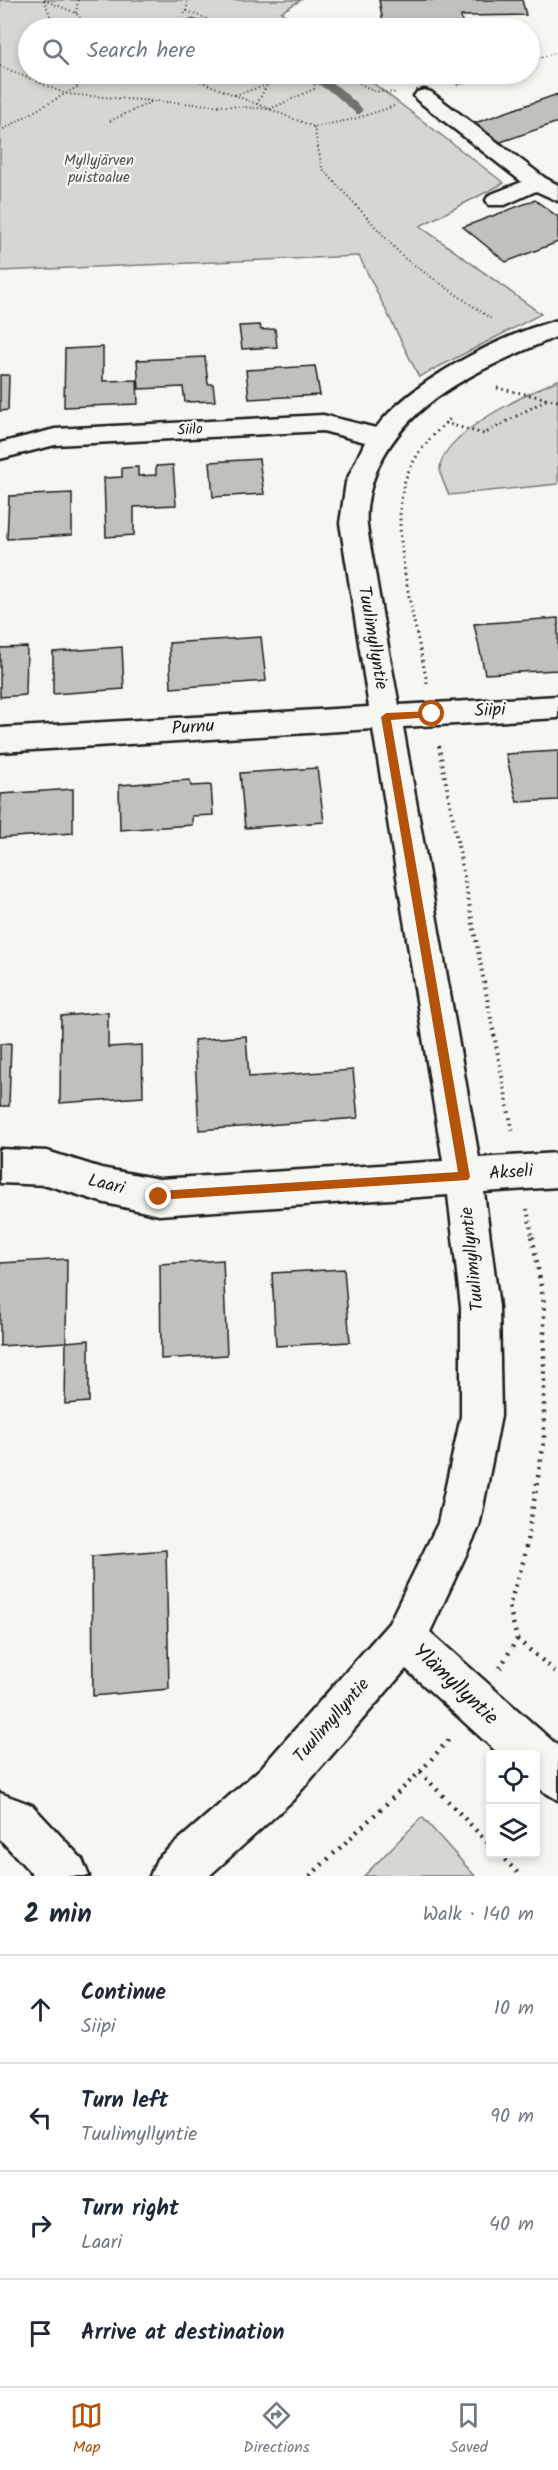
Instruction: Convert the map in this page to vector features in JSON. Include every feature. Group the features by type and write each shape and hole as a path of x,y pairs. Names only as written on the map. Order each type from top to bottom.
{"street":[{"path":"424,96 537,183 558,194"},
{"path":"497,200 537,183"},
{"name":"Tuulimyllyntie","path":"174,1876 276,1785 404,1638 458,1527 481,1416 480,1307 464,1177 353,523 361,478 380,437 415,401 462,369 558,327"},
{"name":"Siilo","path":"0,451 55,437 323,423 380,437"},
{"name":"Siipi","path":"386,717 558,707"},
{"name":"Purnu","path":"0,740 386,717"},
{"name":"Laari","path":"0,1166 47,1168 101,1185 159,1197 464,1177"},
{"name":"Akseli","path":"464,1177 558,1170"},
{"name":"Ylämyllyntie","path":"404,1638 526,1750"},
{"path":"540,1761 558,1777"},
{"path":"0,1816 16,1821 65,1876"}],"path":[{"path":"44,0 76,13 80,18"},
{"path":"44,0 51,18"},
{"path":"76,13 78,0"},
{"path":"182,18 187,11 187,0"},
{"path":"187,11 204,18"},
{"path":"540,58 558,52"},
{"path":"0,66 18,74"},
{"path":"42,84 66,94 270,109 314,89 315,84"},
{"path":"0,131 83,84"},
{"path":"208,84 314,127 322,168 404,258 524,341"},
{"path":"361,84 373,91 424,96"},
{"path":"234,95 267,85"},
{"path":"256,104 267,85"},
{"path":"110,121 152,101"},
{"path":"506,383 495,388 558,401"},
{"path":"445,423 484,434 549,398"},
{"path":"460,411 445,423 420,450 404,486 400,526 432,714 544,1303 544,1442 524,1559 509,1606 517,1639 558,1674"},
{"path":"478,1707 517,1639"},
{"path":"310,1876 420,1772 486,1841"},
{"path":"503,1858 521,1876"}],"green space":[{"name":"Myllyjärven puistoalue","path":"0,0 301,0 281,12 289,18 18,18 18,84 374,84 504,183 420,226 541,314 419,377 359,256 0,271"},
{"path":"558,380 558,484 449,495 440,469 444,455 455,442 488,416"},
{"path":"422,1817 475,1876 364,1876"}],"building":[{"path":"379,0 522,0 526,15 461,16 461,18 382,18"},
{"path":"558,94 558,122 498,143 472,124"},
{"path":"535,200 558,217 558,242 506,262 463,227"},
{"path":"260,325 261,330 275,329 277,347 242,349 239,326"},
{"path":"103,347 103,381 137,380 138,404 64,407 65,349"},
{"path":"205,357 208,384 213,384 215,401 185,402 183,387 139,389 137,360"},
{"path":"315,366 320,395 249,399 246,370"},
{"path":"0,375 9,375 8,410 0,411"},
{"path":"259,459 264,494 213,497 210,462"},
{"path":"173,465 176,505 134,507 134,535 106,537 104,478 122,477 122,468 138,467 138,476 156,475 156,466"},
{"path":"72,493 72,535 7,539 9,496"},
{"path":"558,618 558,670 485,674 474,624"},
{"path":"261,637 266,681 171,688 169,643"},
{"path":"27,647 26,695 0,697 0,648"},
{"path":"122,647 124,689 53,694 53,652"},
{"path":"558,751 558,800 517,802 506,754"},
{"path":"317,768 324,822 245,828 240,773"},
{"path":"190,780 191,786 211,785 213,815 192,816 192,825 120,830 119,785"},
{"path":"73,789 73,833 0,838 1,794"},
{"path":"108,1012 108,1047 142,1045 143,1097 60,1103 61,1016"},
{"path":"246,1036 249,1077 353,1070 358,1118 199,1130 194,1040"},
{"path":"11,1043 9,1106 0,1106 0,1044"},
{"path":"67,1259 66,1342 0,1346 0,1263"},
{"path":"223,1260 227,1355 161,1359 160,1264"},
{"path":"344,1269 350,1342 276,1346 272,1273"},
{"path":"89,1340 89,1402 65,1404 66,1342"},
{"path":"166,1550 169,1689 93,1696 92,1556"}],"waterway":[{"path":"325,84 358,110"}],"route":[{"path":"159,1197 464,1177 386,717 432,714"}]}
